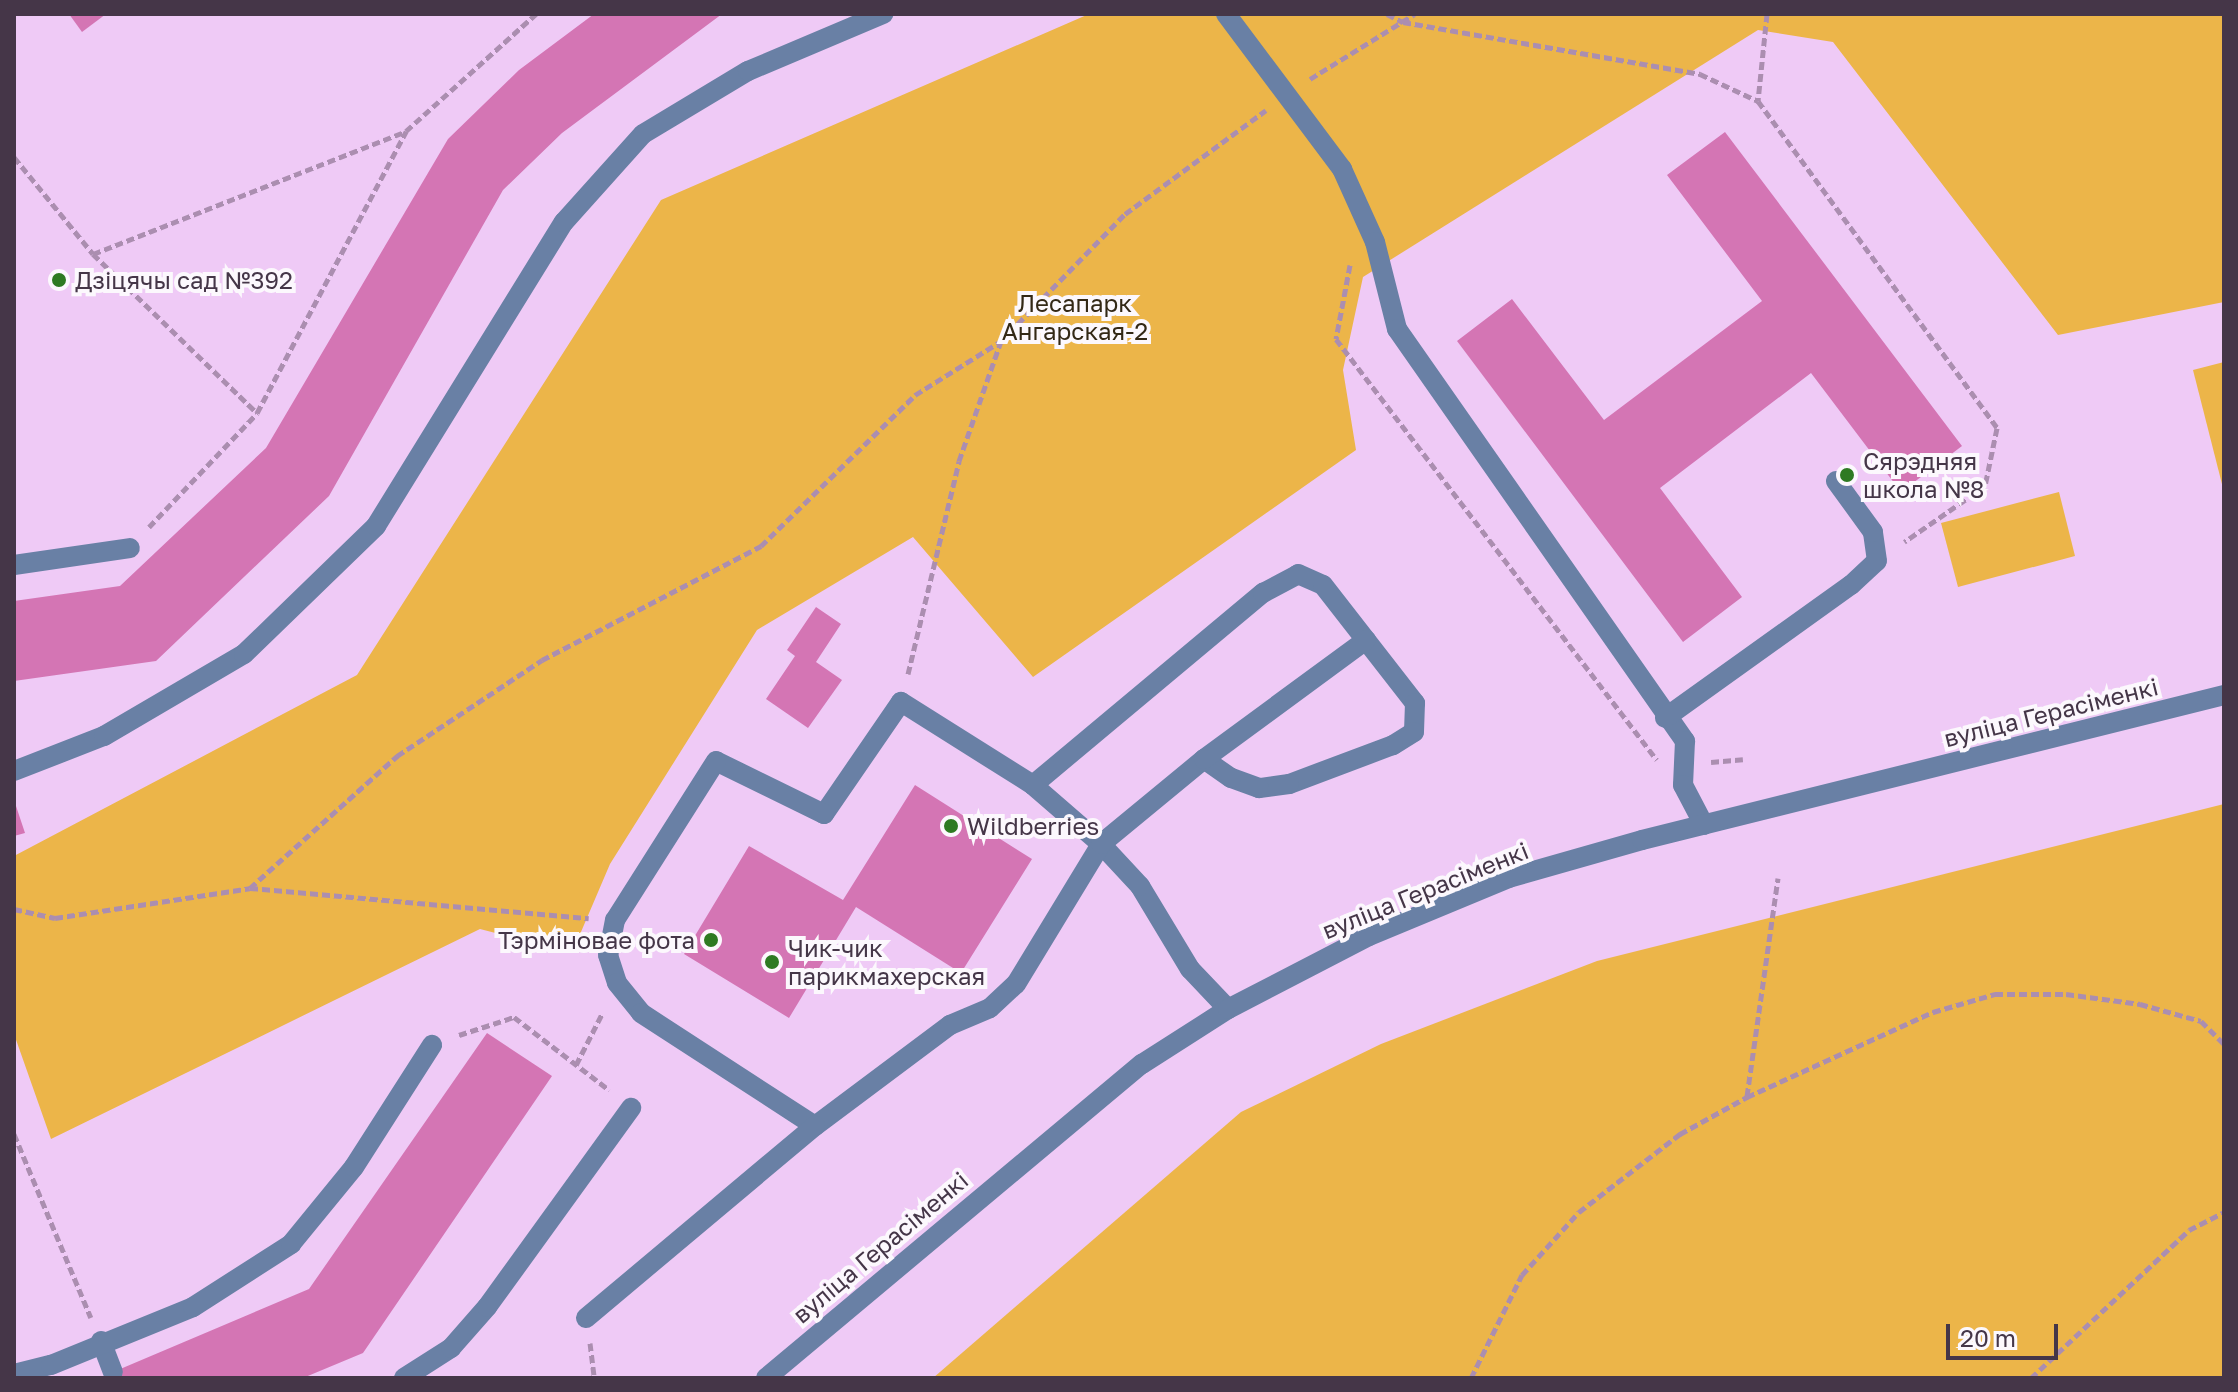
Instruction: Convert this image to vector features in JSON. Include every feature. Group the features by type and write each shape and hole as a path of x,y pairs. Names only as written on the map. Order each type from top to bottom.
{"street":[{"path":"14,771 104,736 244,654 376,526 564,222 643,134 748,71 883,14"},
{"path":"1226,14 1342,169 1375,242 1397,329 1665,718 1685,741 1681,764 1683,785 1704,825"},
{"path":"1665,718 1851,585 1877,561 1873,532 1836,481"},
{"path":"14,565 130,548"},
{"path":"1033,785 1263,593 1298,574 1323,585 1415,703 1414,732 1393,745 1289,784 1259,788 1231,778 1204,759"},
{"path":"586,1318 815,1126 950,1025 990,1008 1016,984 1101,844 1204,759 1366,640"},
{"name":"вуліца Герасіменкі","path":"766,1378 1083,1109 1228,1009 1369,936 1509,878 1704,825 2224,695"},
{"path":"815,1126 641,1013 617,983 608,955 615,920 716,761 824,814 901,702 1033,785 1101,844 1140,886 1190,969 1228,1009"},
{"path":"14,1374 51,1365 101,1341 193,1307 291,1244 354,1167 432,1045"},
{"path":"404,1378 451,1348 487,1307 631,1108"},
{"path":"101,1341 113,1372"}],"path":[{"path":"130,548 257,413 406,131 536,14"},
{"path":"1387,14 1403,22 1700,74 1758,101 1997,428 1985,486 1877,561"},
{"path":"250,888 423,739 542,660 761,546 915,395 1001,341 1125,214 1286,94 1415,14"},
{"path":"1758,101 1767,14"},
{"path":"93,254 406,131"},
{"path":"14,157 93,254 257,413"},
{"path":"1360,209 1336,339 1653,759 1681,764 1743,759"},
{"path":"901,702 959,461 1001,341"},
{"path":"1747,1097 1778,878"},
{"path":"14,909 55,918 250,888 615,920"},
{"path":"576,1065 617,983"},
{"path":"1471,1378 1522,1275 1579,1212 1680,1134 1747,1097 1933,1012 1995,994 2066,994 2140,1004 2201,1021 2224,1044"},
{"path":"432,1045 514,1017 631,1108"},
{"path":"14,1134 101,1341"},
{"path":"2031,1378 2189,1230 2224,1212"}],"green space":[{"name":"Лесапарк Ангарская-2","path":"1089,14 2224,14 2224,302 2058,335 1833,42 1758,30 1363,277 1343,370 1356,450 1033,677 913,537 757,630 610,864 572,953 480,929 51,1139 14,1034 14,856 357,675 661,200"},
{"path":"2224,362 2224,492 2193,370"},
{"path":"2059,492 2075,556 1958,587 1941,523"},
{"path":"2224,804 2224,1378 933,1378 1241,1112 1381,1044 1597,961"}],"building":[{"path":"69,14 106,14 82,32"},
{"path":"594,14 722,14 562,133 503,190 329,496 156,661 14,681 14,601 120,586 266,448 448,139 519,70"},
{"path":"1725,132 1962,446 1901,492 1811,373 1660,488 1742,597 1683,642 1457,341 1512,299 1604,420 1762,301 1667,175"},
{"path":"816,607 841,624 816,662 842,680 808,728 766,699 795,656 787,650"},
{"path":"915,785 1032,859 961,973 856,907 789,1018 684,954 749,846 843,900"},
{"path":"14,800 25,833 14,836"},
{"path":"487,1033 552,1076 363,1353 303,1378 99,1378 309,1289"}],"place":[{"name":"Дзіцячы сад №392","path":"59,280"},
{"name":"Сярэдняя школа №8","path":"1847,475"},
{"name":"Wildberries","path":"951,826"},
{"name":"Тэрміновае фота","path":"711,940"},
{"name":"Чик-чик парикмахерская","path":"772,962"}]}
